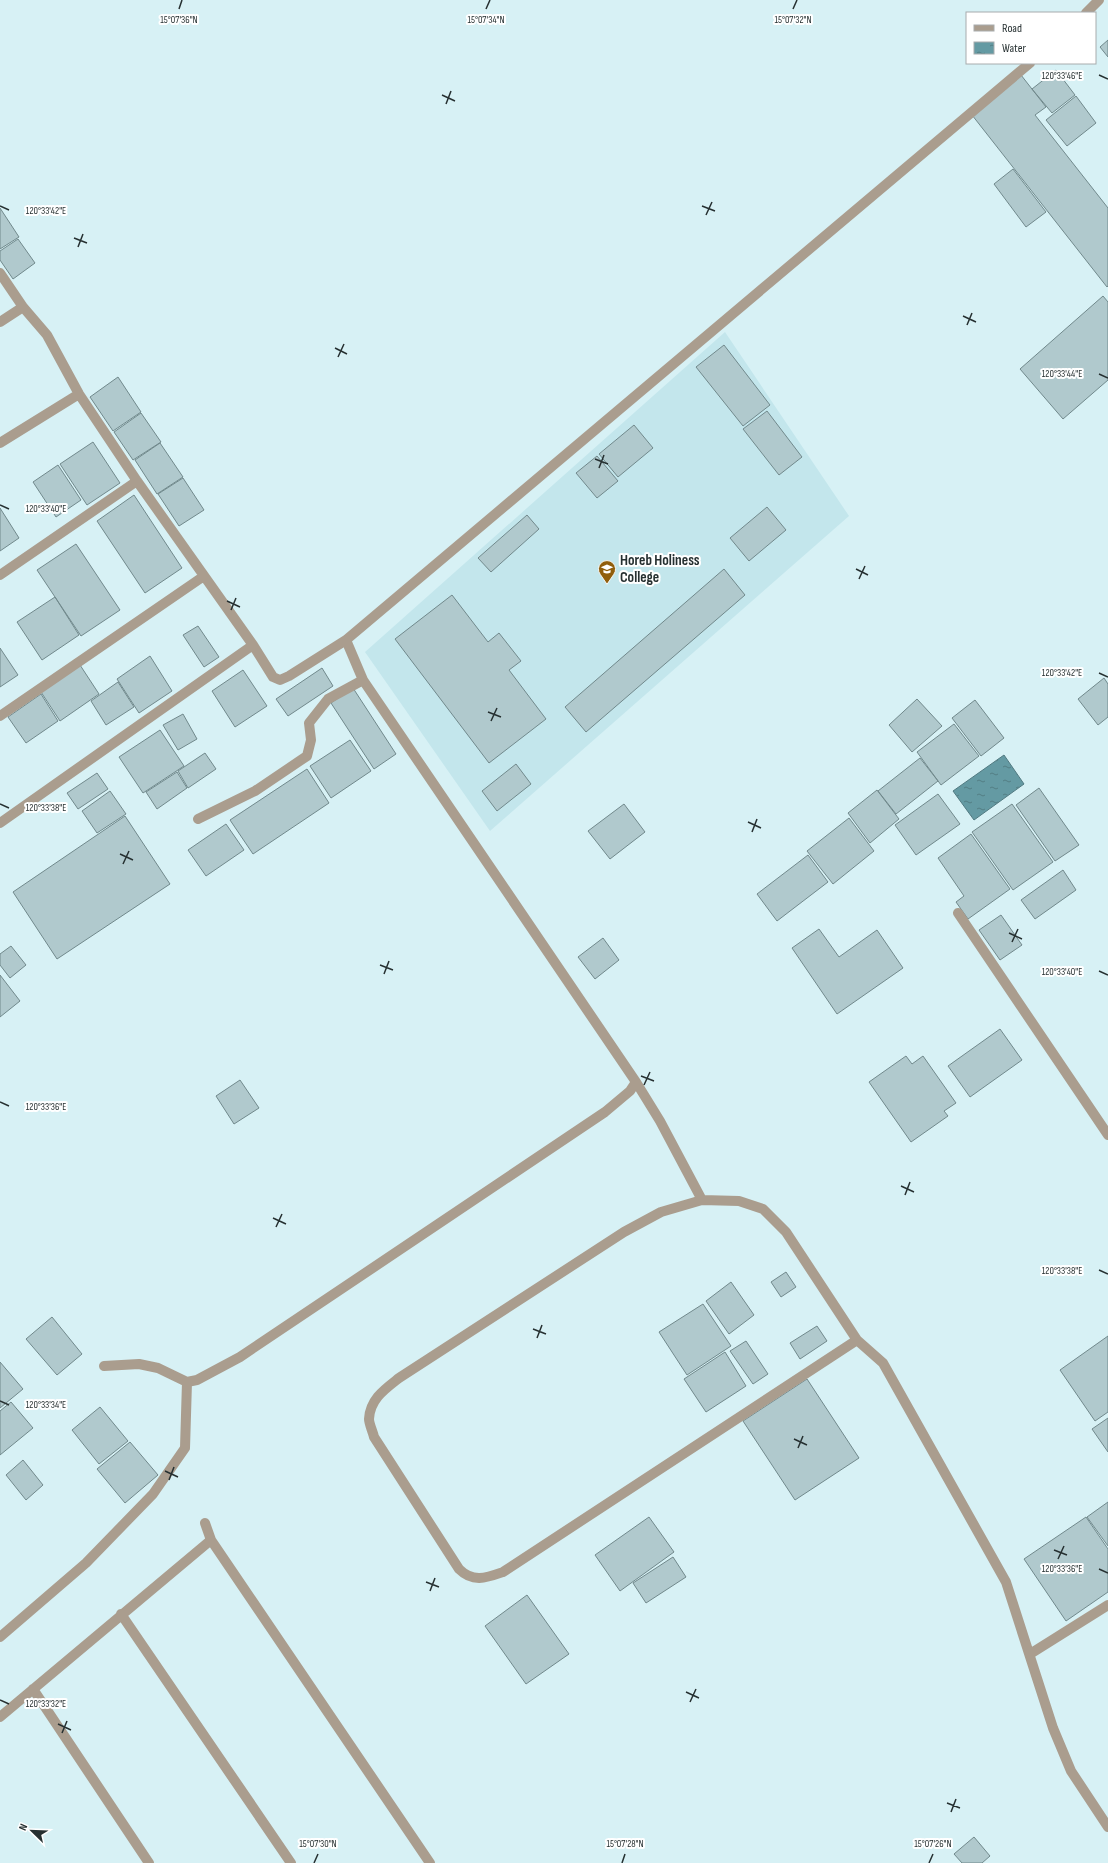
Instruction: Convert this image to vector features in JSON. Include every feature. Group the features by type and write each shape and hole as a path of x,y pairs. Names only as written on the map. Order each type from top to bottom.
{"street":[{"path":"1087,12 1099,0"},
{"path":"0,273 23,307 47,335 79,394 136,481 253,645 273,677 280,680 289,676 346,640 1029,64"},
{"path":"0,322 23,307"},
{"path":"0,443 79,394"},
{"path":"0,575 136,481"},
{"path":"0,716 204,576"},
{"path":"346,640 363,680 636,1082 660,1121 702,1200"},
{"path":"0,823 253,645"},
{"path":"198,819 255,791 308,756 311,740 309,723 328,699 363,680"},
{"path":"958,913 1108,1134"},
{"path":"104,1366 139,1364 158,1368 187,1382 197,1380 240,1357 605,1112 630,1091 636,1082"},
{"path":"858,1340 503,1572 486,1578 473,1578 466,1575 459,1569 374,1437 369,1420 372,1406 379,1394 399,1378 624,1232 661,1212 702,1200 740,1201 763,1209 786,1232 858,1340 883,1363 1006,1582 1053,1728 1071,1771 1108,1827"},
{"path":"0,1637 86,1563 153,1494 185,1448 187,1382"},
{"path":"205,1523 211,1540 430,1863"},
{"path":"0,1717 211,1540"},
{"path":"1030,1654 1108,1605"},
{"path":"121,1614 291,1863"},
{"path":"33,1690 149,1863"}],"shaded area":[{"name":"Horeb Holiness College","path":"725,332 849,516 490,831 365,652"}],"water":[{"path":"1004,755 1024,784 974,820 953,791"}],"building":[{"path":"1108,40 1108,57 1100,47"},
{"path":"1056,70 1075,95 1052,113 1032,89"},
{"path":"1021,75 1046,107 1035,115 1108,208 1107,287 972,115"},
{"path":"1076,96 1096,123 1067,146 1046,120"},
{"path":"1013,169 1046,212 1026,227 994,184"},
{"path":"0,208 19,237 0,249"},
{"path":"18,239 35,263 13,279 0,260 0,251"},
{"path":"1103,296 1108,302 1108,380 1063,419 1020,369"},
{"path":"724,345 770,405 743,426 696,367"},
{"path":"118,377 141,412 113,431 90,397"},
{"path":"767,411 802,457 779,475 743,429"},
{"path":"141,413 161,442 133,460 114,432"},
{"path":"634,425 653,448 618,477 599,454"},
{"path":"93,442 120,483 87,505 60,464"},
{"path":"160,443 183,477 157,494 135,460"},
{"path":"597,456 618,481 597,498 576,473"},
{"path":"58,465 81,500 56,517 33,482"},
{"path":"183,478 204,510 179,526 158,494"},
{"path":"134,495 182,568 145,593 97,521"},
{"path":"767,507 786,530 749,561 730,538"},
{"path":"0,508 19,538 0,551"},
{"path":"527,515 539,529 491,572 478,558"},
{"path":"76,544 120,610 81,636 37,570"},
{"path":"724,569 745,595 586,732 565,707"},
{"path":"452,595 488,642 499,633 521,661 509,670 546,719 489,763 395,639"},
{"path":"55,597 79,635 42,660 17,622"},
{"path":"198,626 219,657 204,667 183,635"},
{"path":"0,648 18,675 0,687"},
{"path":"150,656 172,691 139,713 117,679"},
{"path":"80,665 99,694 60,721 41,692"},
{"path":"322,668 333,686 288,716 276,699"},
{"path":"243,670 267,706 235,727 212,691"},
{"path":"1104,678 1108,684 1108,717 1098,725 1078,699"},
{"path":"118,682 134,707 106,725 91,701"},
{"path":"353,688 396,754 374,769 331,703"},
{"path":"41,694 58,721 26,743 8,717"},
{"path":"917,699 942,726 912,752 889,725"},
{"path":"975,700 1004,738 981,756 952,718"},
{"path":"183,714 197,739 178,750 163,725"},
{"path":"954,724 979,756 941,785 917,752"},
{"path":"160,730 184,766 143,793 119,757"},
{"path":"350,740 371,771 331,798 310,766"},
{"path":"205,753 216,769 188,788 178,771"},
{"path":"920,758 938,781 896,814 878,791"},
{"path":"516,764 531,784 497,811 482,791"},
{"path":"307,769 329,803 253,854 230,820"},
{"path":"177,772 187,788 157,809 146,792"},
{"path":"97,773 108,789 78,809 67,793"},
{"path":"1039,788 1079,845 1055,861 1016,805"},
{"path":"877,790 899,819 870,843 848,813"},
{"path":"110,791 126,814 97,833 82,811"},
{"path":"938,794 960,824 916,855 895,825"},
{"path":"624,804 645,832 610,859 588,831"},
{"path":"1012,804 1053,862 1013,890 972,832"},
{"path":"125,816 170,884 57,959 13,892"},
{"path":"849,818 874,851 833,884 807,851"},
{"path":"226,824 244,850 206,876 188,850"},
{"path":"971,834 1010,889 968,919 956,902 964,896 938,858"},
{"path":"808,855 828,882 777,921 757,894"},
{"path":"1063,870 1076,890 1035,919 1021,900"},
{"path":"1001,915 1022,945 1000,960 979,930"},
{"path":"819,929 839,957 877,930 903,968 837,1014 792,948"},
{"path":"603,938 619,960 595,979 578,957"},
{"path":"11,946 26,965 10,978 0,965 0,954"},
{"path":"0,975 20,1001 0,1017"},
{"path":"1000,1029 1022,1060 970,1097 948,1066"},
{"path":"906,1056 912,1064 923,1056 956,1103 944,1111 948,1116 911,1142 869,1082"},
{"path":"240,1080 259,1108 234,1124 216,1096"},
{"path":"786,1272 796,1287 781,1297 771,1282"},
{"path":"731,1282 754,1315 729,1334 706,1301"},
{"path":"703,1304 731,1346 687,1375 659,1332"},
{"path":"52,1317 82,1354 57,1375 26,1339"},
{"path":"817,1326 827,1341 800,1359 790,1343"},
{"path":"1108,1336 1108,1412 1095,1421 1060,1370"},
{"path":"746,1341 768,1374 753,1384 730,1351"},
{"path":"725,1352 746,1386 706,1412 684,1379"},
{"path":"0,1362 23,1389 0,1408"},
{"path":"807,1379 859,1458 795,1500 743,1421"},
{"path":"11,1402 33,1428 0,1455 0,1411"},
{"path":"100,1407 128,1441 99,1464 72,1430"},
{"path":"1108,1418 1108,1452 1092,1429"},
{"path":"130,1442 158,1475 125,1503 97,1469"},
{"path":"23,1460 43,1485 26,1500 6,1475"},
{"path":"1108,1502 1108,1546 1087,1517"},
{"path":"649,1517 674,1552 620,1591 595,1555"},
{"path":"1086,1517 1108,1549 1108,1592 1066,1621 1024,1559"},
{"path":"673,1557 686,1577 646,1603 633,1583"},
{"path":"527,1595 569,1654 526,1684 485,1626"},
{"path":"974,1837 990,1856 982,1863 962,1863 954,1854"}],"place":[{"name":"Horeb Holiness College","path":"607,584"}]}
